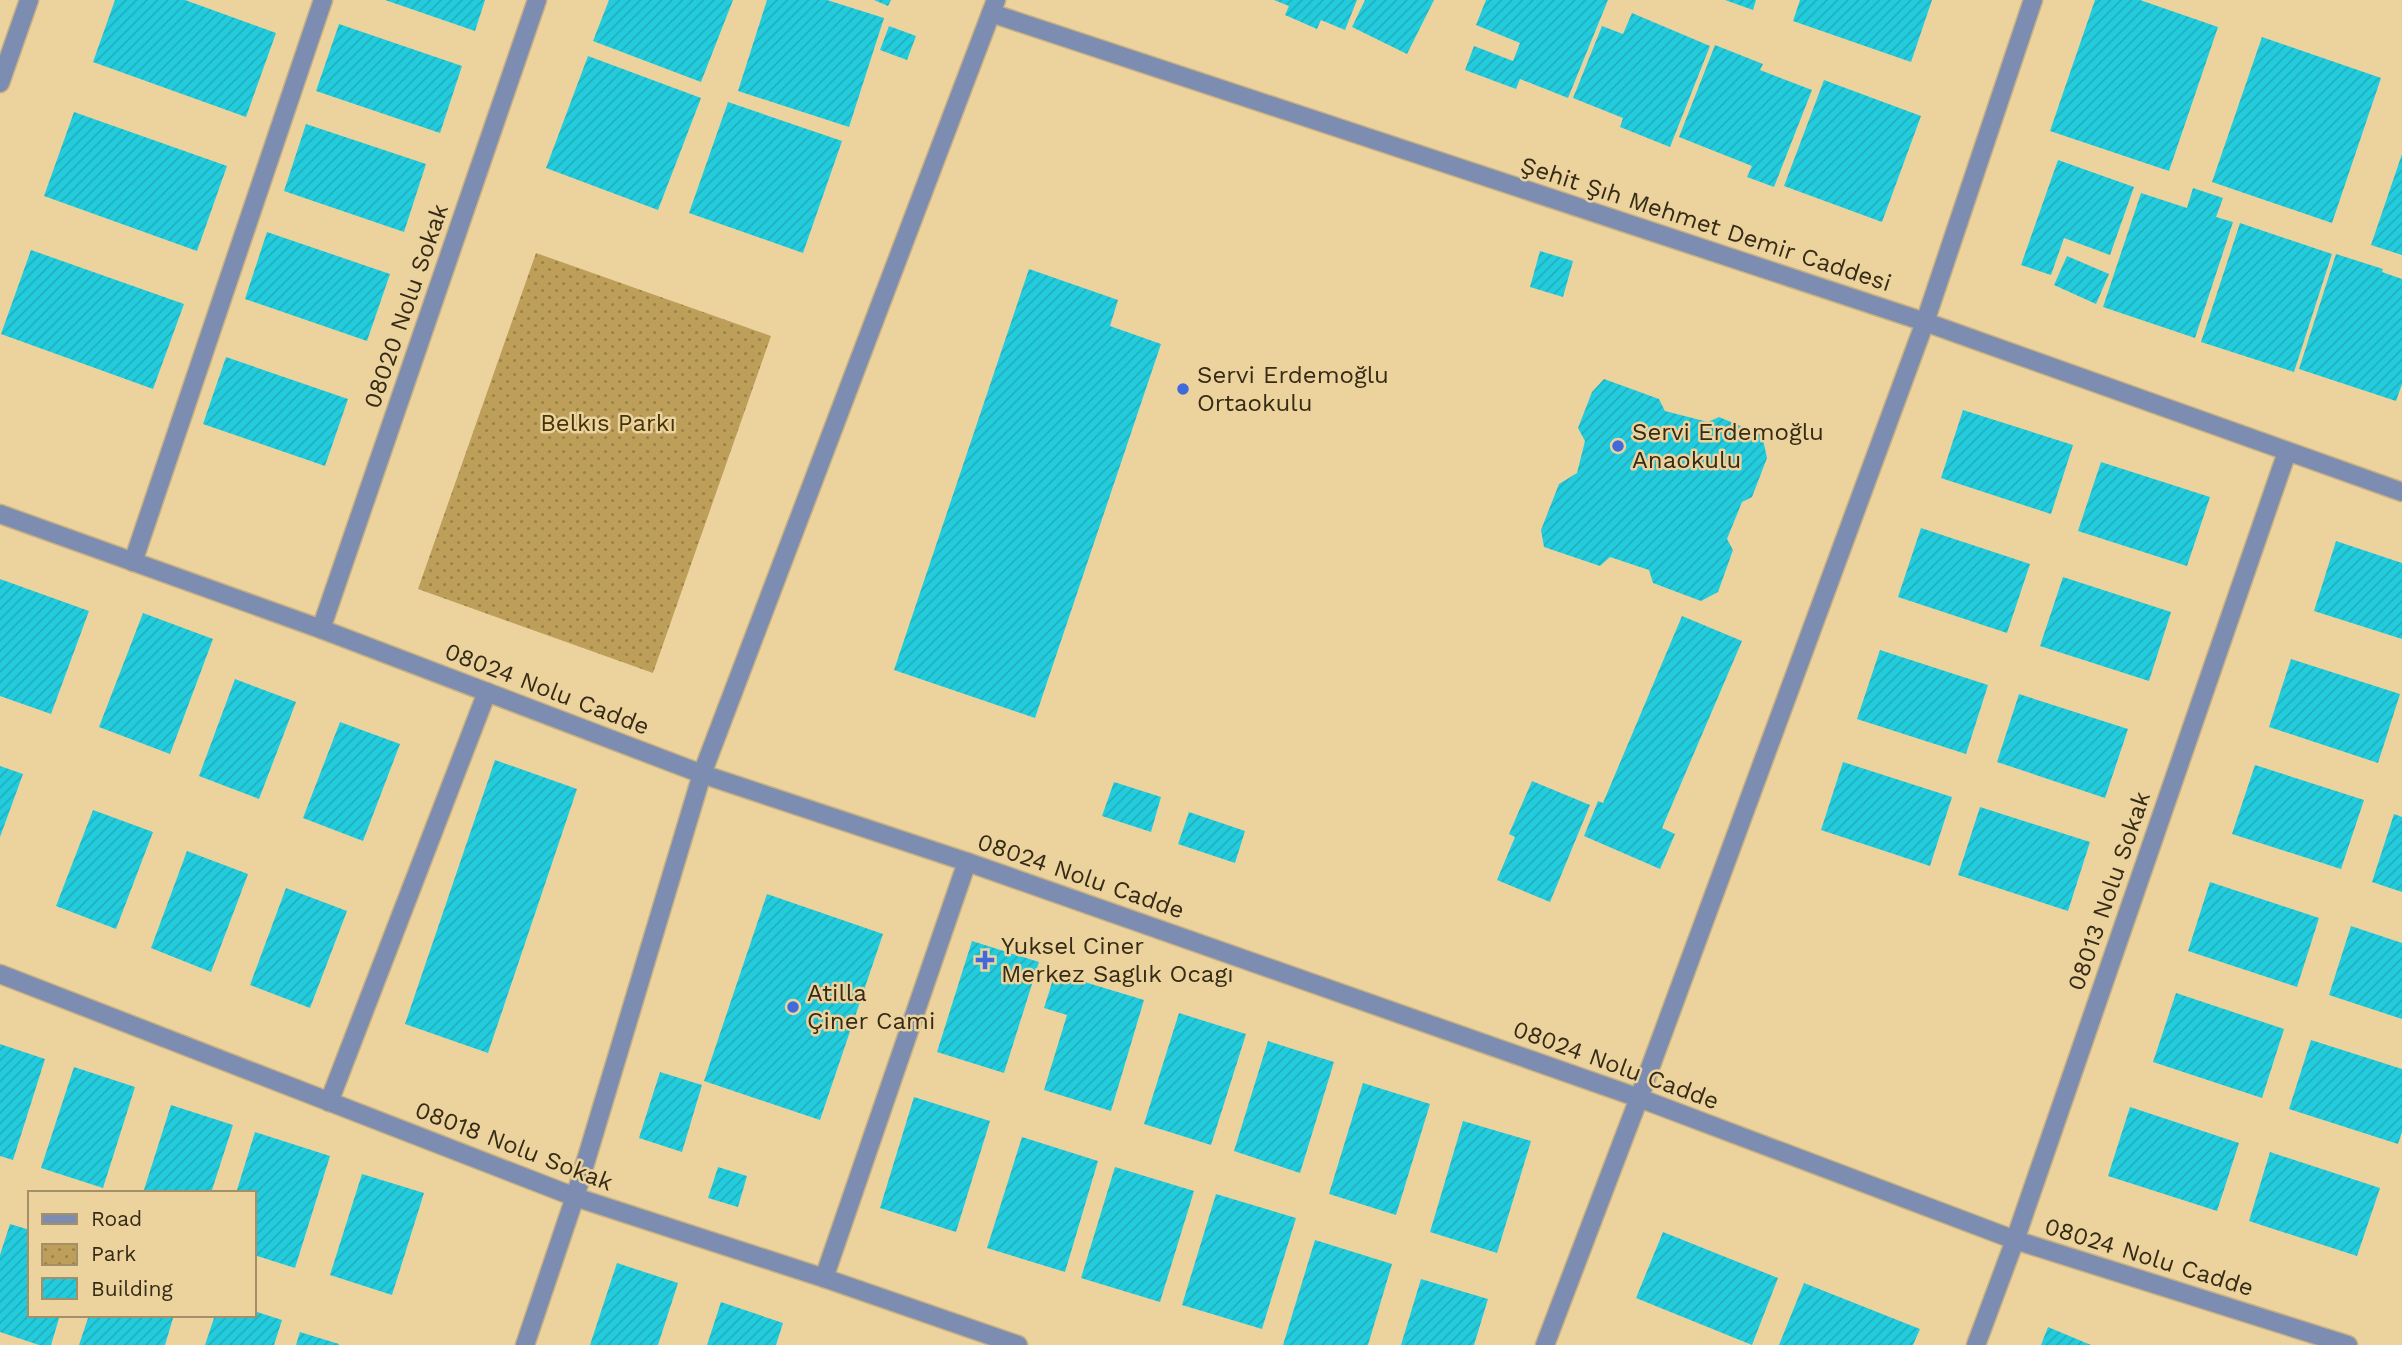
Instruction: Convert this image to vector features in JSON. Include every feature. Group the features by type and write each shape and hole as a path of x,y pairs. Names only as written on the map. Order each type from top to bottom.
{"street":[{"path":"0,83 29,0"},
{"path":"133,562 324,0"},
{"name":"08020 Nolu Sokak","path":"321,629 537,0"},
{"path":"1545,1345 1639,1098 1924,322 2033,0"},
{"path":"525,1345 575,1197 702,774 993,7"},
{"name":"Şehit Şıh Mehmet Demir Caddesi","path":"993,7 1924,322 2402,492"},
{"name":"08013 Nolu Sokak","path":"1976,1345 2015,1240 2287,453"},
{"name":"08024 Nolu Cadde","path":"0,514 321,629 702,774 967,862 1639,1098 2015,1240 2348,1345"},
{"path":"329,1102 487,692"},
{"path":"824,1278 967,862"},
{"name":"08018 Nolu Sokak","path":"0,974 575,1197 1018,1345"}],"green space":[{"name":"Belkıs Parkı","path":"536,253 771,336 653,673 418,589"}],"building":[{"path":"115,0 185,0 276,33 246,117 93,62"},
{"path":"385,0 485,0 475,31"},
{"path":"609,0 733,0 701,82 593,41"},
{"path":"767,0 827,0 884,18 849,127 738,91"},
{"path":"874,0 891,0 888,6"},
{"path":"1274,0 1357,0 1345,30 1321,20 1317,29 1285,15 1289,6"},
{"path":"1365,0 1434,0 1407,54 1352,27"},
{"path":"1486,0 1608,0 1568,98 1520,79 1516,89 1465,70 1474,46 1513,61 1520,43 1476,25"},
{"path":"1725,0 1756,0 1753,10"},
{"path":"1800,0 1932,0 1911,62 1793,21"},
{"path":"2095,0 2140,0 2218,27 2169,171 2050,131"},
{"path":"1632,13 1710,46 1670,147 1620,127 1623,118 1573,98 1602,26 1623,34"},
{"path":"339,24 462,66 440,133 316,91"},
{"path":"889,26 916,36 907,60 880,50"},
{"path":"2262,37 2381,78 2332,223 2212,182"},
{"path":"1715,45 1763,64 1760,70 1812,90 1774,187 1747,177 1752,166 1679,137"},
{"path":"588,56 701,98 658,210 546,168"},
{"path":"1824,80 1921,116 1882,222 1784,186"},
{"path":"728,102 842,141 803,253 689,213"},
{"path":"74,112 227,166 197,251 44,196"},
{"path":"306,124 426,164 404,232 284,191"},
{"path":"2402,154 2402,255 2371,245"},
{"path":"2058,160 2134,187 2110,255 2064,238 2051,275 2021,265"},
{"path":"2193,188 2223,198 2216,217 2233,222 2195,338 2103,307 2141,193 2187,208"},
{"path":"2240,223 2332,254 2294,372 2201,342"},
{"path":"267,232 390,274 367,341 245,299"},
{"path":"31,250 184,304 153,389 1,334"},
{"path":"1540,251 1573,261 1563,297 1530,287"},
{"path":"2336,254 2383,269 2382,272 2402,279 2402,384 2396,401 2299,369"},
{"path":"2067,256 2109,274 2096,304 2054,285"},
{"path":"1029,269 1118,300 1110,326 1161,344 1035,718 894,670"},
{"path":"226,357 348,399 325,466 203,424"},
{"path":"1604,379 1659,399 1665,411 1708,422 1719,417 1762,435 1767,458 1752,497 1742,502 1727,539 1733,550 1718,592 1701,601 1653,583 1649,570 1610,557 1600,566 1544,547 1541,530 1559,484 1577,473 1585,441 1578,428 1592,392"},
{"path":"1963,410 2073,445 2051,514 1941,478"},
{"path":"2101,462 2210,497 2187,566 2078,531"},
{"path":"1921,528 2030,564 2007,633 1898,597"},
{"path":"2336,541 2402,563 2402,639 2314,611"},
{"path":"2063,577 2171,612 2149,681 2040,646"},
{"path":"0,579 89,611 51,714 0,696"},
{"path":"143,613 213,639 170,754 99,727"},
{"path":"1682,616 1742,641 1662,828 1675,834 1660,869 1584,836 1598,801 1603,803"},
{"path":"1880,650 1988,685 1966,754 1857,719"},
{"path":"2291,659 2400,694 2378,763 2269,727"},
{"path":"235,679 296,702 259,799 199,776"},
{"path":"2019,694 2128,729 2105,798 1997,762"},
{"path":"340,722 400,744 363,841 303,818"},
{"path":"495,760 577,789 488,1053 405,1024"},
{"path":"1843,762 1952,797 1930,866 1821,830"},
{"path":"2255,765 2364,800 2341,869 2232,834"},
{"path":"0,766 23,774 0,837"},
{"path":"1532,781 1590,805 1550,902 1497,880 1515,837 1509,834"},
{"path":"1114,782 1161,797 1151,832 1102,816"},
{"path":"1980,807 2090,842 2068,911 1958,875"},
{"path":"93,810 153,832 116,929 56,906"},
{"path":"1189,812 1245,831 1235,863 1178,844"},
{"path":"2394,814 2402,817 2402,892 2372,882"},
{"path":"187,851 248,874 211,972 151,948"},
{"path":"2210,882 2319,918 2297,987 2188,951"},
{"path":"286,888 347,911 310,1008 250,985"},
{"name":"Atilla Çiner Cami","path":"767,894 883,934 820,1120 704,1081"},
{"path":"2351,926 2402,943 2402,1019 2329,995"},
{"path":"972,941 1039,962 1004,1073 937,1052"},
{"path":"1055,973 1144,1000 1111,1111 1044,1090 1067,1015 1044,1008"},
{"path":"2176,993 2284,1029 2262,1098 2153,1062"},
{"path":"1179,1013 1246,1034 1211,1145 1144,1124"},
{"path":"2311,1040 2402,1069 2402,1132 2398,1144 2289,1109"},
{"path":"1268,1041 1334,1062 1300,1173 1234,1151"},
{"path":"0,1044 45,1059 13,1160 0,1156"},
{"path":"74,1067 135,1087 103,1188 41,1168"},
{"path":"660,1072 702,1085 682,1152 639,1138"},
{"path":"1363,1083 1430,1104 1396,1215 1329,1194"},
{"path":"914,1097 990,1121 956,1232 880,1208"},
{"path":"171,1105 233,1125 212,1191 144,1191"},
{"path":"2130,1107 2239,1143 2217,1211 2108,1176"},
{"path":"1463,1121 1531,1141 1497,1253 1430,1232"},
{"path":"255,1132 330,1156 295,1268 256,1256 256,1191 237,1191"},
{"path":"1022,1137 1098,1161 1065,1272 987,1248"},
{"path":"2270,1152 2380,1188 2357,1256 2249,1221"},
{"path":"718,1167 747,1176 738,1207 708,1198"},
{"path":"1115,1167 1194,1191 1160,1302 1081,1278"},
{"path":"362,1174 424,1193 392,1295 330,1275"},
{"path":"1216,1194 1296,1218 1262,1329 1182,1305"},
{"path":"10,1224 28,1229 28,1317 59,1317 51,1345 39,1345 0,1332 0,1255"},
{"path":"1663,1232 1778,1278 1752,1345 1636,1298"},
{"path":"1315,1240 1392,1264 1368,1345 1283,1345"},
{"path":"617,1263 678,1283 658,1345 590,1345"},
{"path":"1421,1279 1488,1299 1474,1345 1401,1345"},
{"path":"1804,1283 1920,1329 1913,1345 1779,1345"},
{"path":"721,1302 783,1323 776,1345 707,1345"},
{"path":"256,1312 282,1320 274,1345 205,1345 214,1317 256,1317"},
{"path":"88,1317 173,1317 165,1345 79,1345"},
{"path":"2048,1327 2091,1345 2041,1345"},
{"path":"300,1332 339,1344 339,1345 296,1345"}],"place":[{"name":"Servi Erdemoğlu Ortaokulu","path":"1183,389"},
{"name":"Servi Erdemoğlu Anaokulu","path":"1618,446"},
{"name":"Yuksel Ciner Merkez Saglık Ocagı","path":"985,960"},
{"name":"Atilla Çiner Cami","path":"793,1007"}]}
